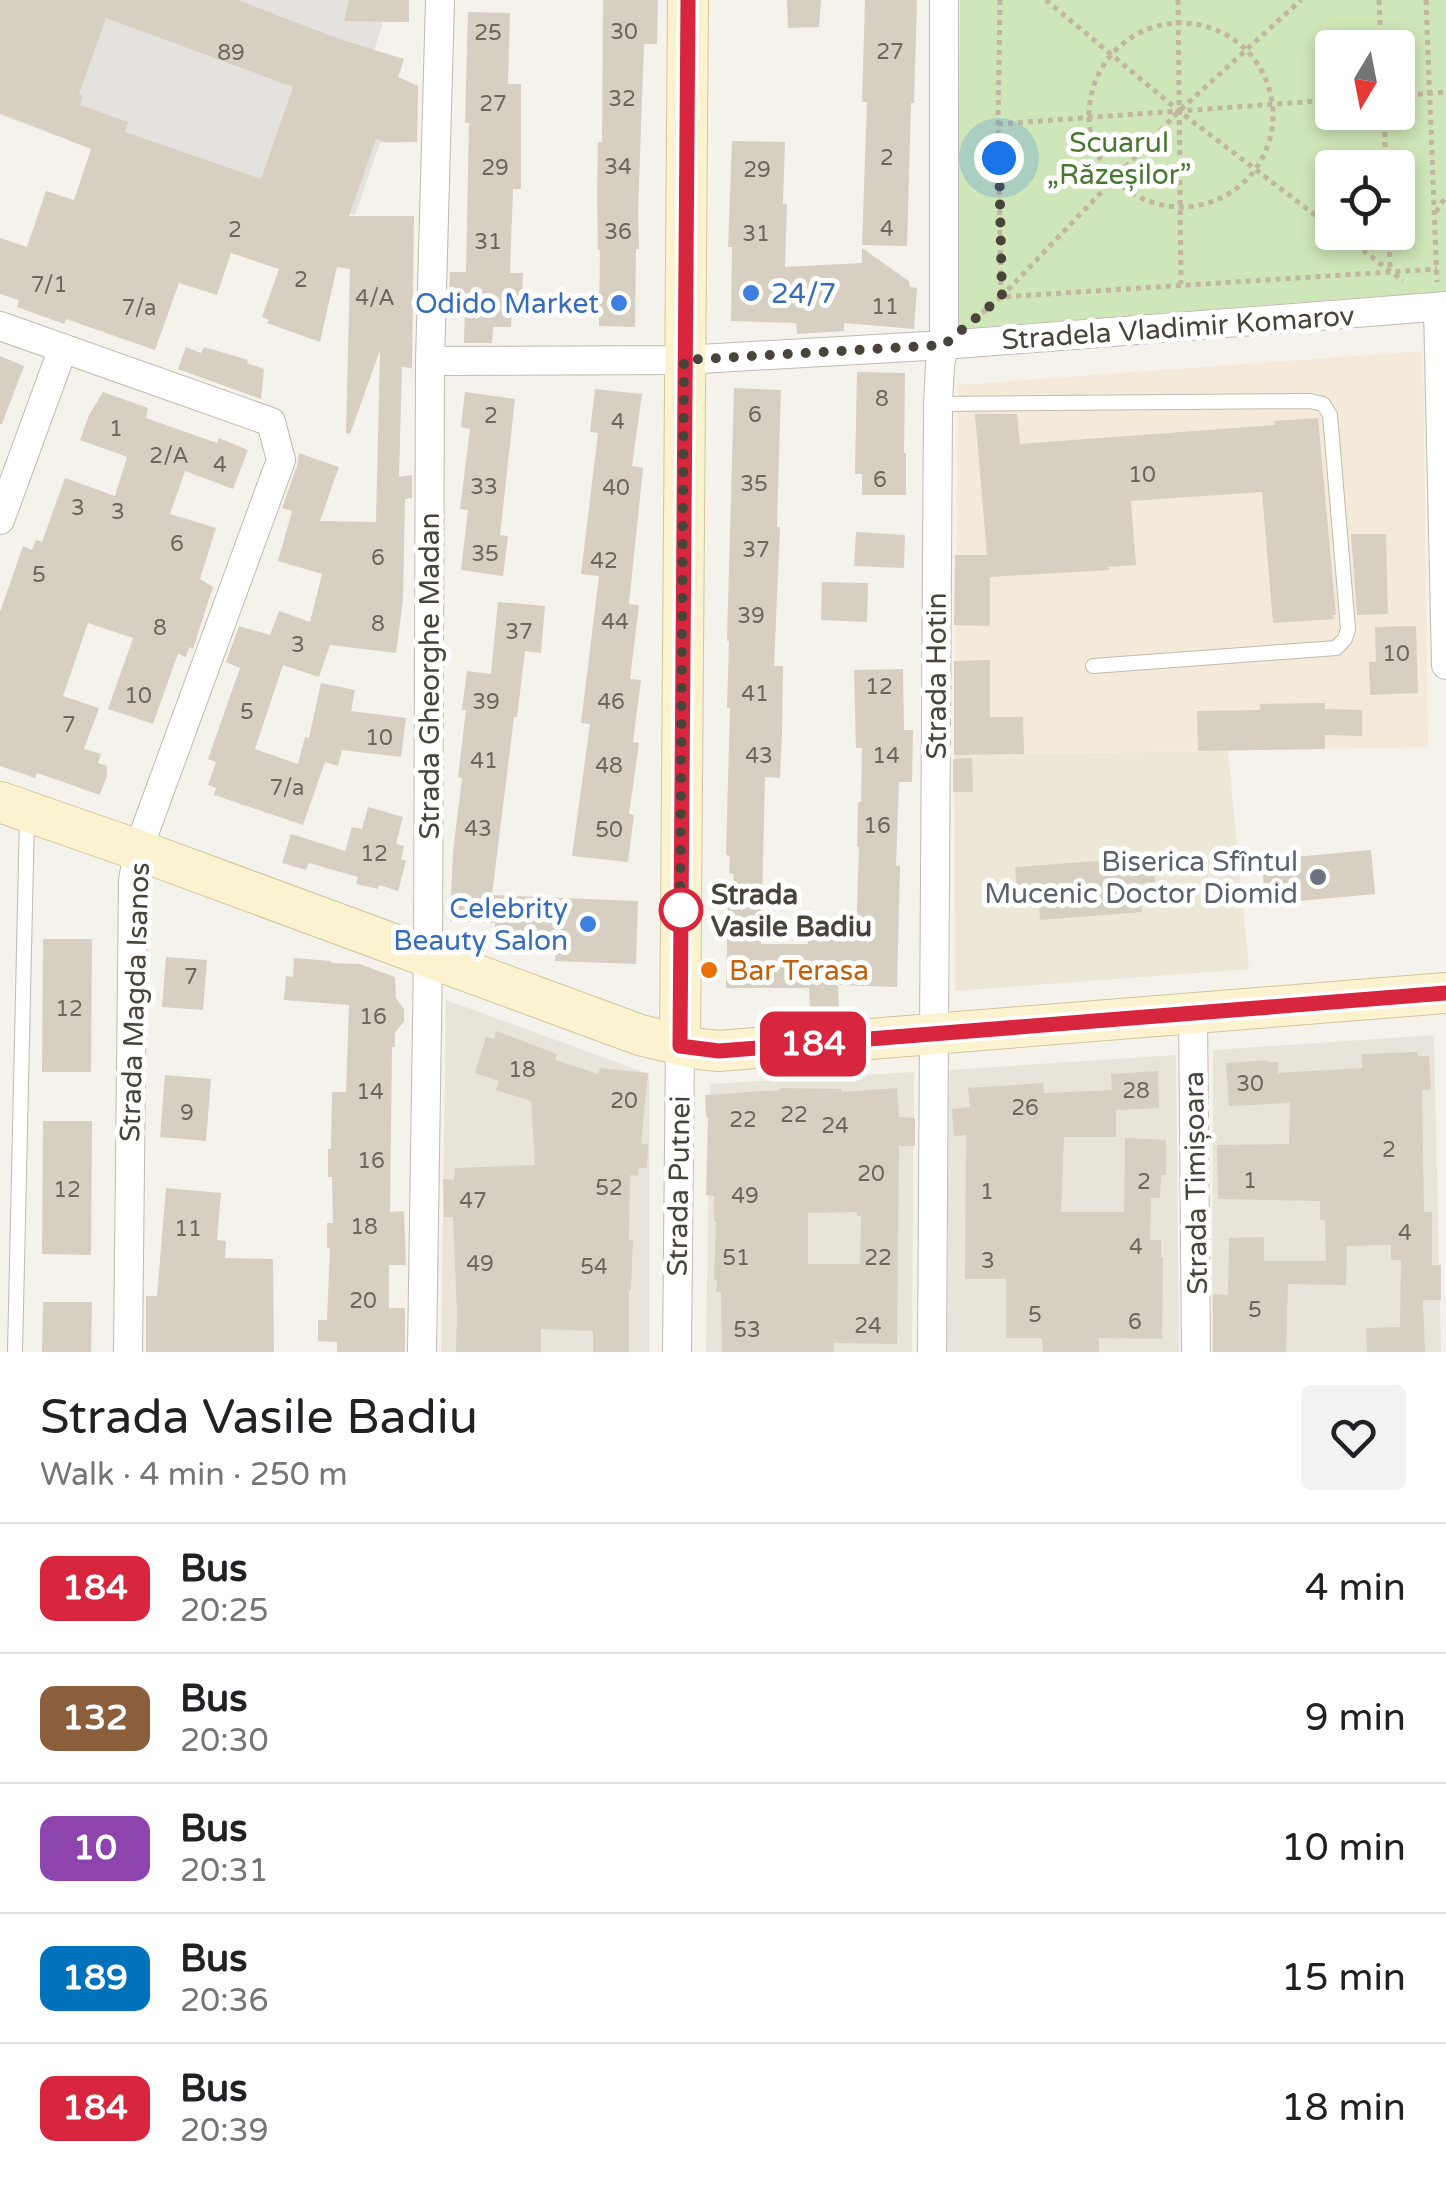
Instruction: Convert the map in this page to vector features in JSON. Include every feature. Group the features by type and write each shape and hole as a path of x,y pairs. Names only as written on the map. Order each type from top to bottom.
{"street":[{"name":"Strada Gheorghe Madan","path":"422,1352 430,361 440,0"},
{"name":"Strada Putnei","path":"677,1352 688,0"},
{"name":"Strada Hotin","path":"932,1352 938,404 944,345 944,0"},
{"name":"Stradela Vladimir Komarov","path":"430,361 684,360 944,345 1442,307"},
{"path":"1442,307 1446,665"},
{"path":"0,326 63,348 0,520"},
{"name":"Strada Magda Isanos","path":"63,348 272,422 281,460 138,850 133,881 128,1352"},
{"path":"14,806 640,1035 680,1046 719,1051 1446,993"},
{"name":"Strada Timișoara","path":"1193,1013 1196,1352"}],"lane":[{"path":"938,404 1310,401 1323,404 1330,415 1348,629 1345,639 1336,648 1094,666"},
{"path":"14,806 15,1352"}],"path":[{"path":"1000,0 1002,296"},
{"path":"1046,0 1178,112 1315,215"},
{"path":"1178,0 1181,284"},
{"path":"944,345 1002,296 1178,112 1301,0"},
{"path":"1380,0 1381,30"},
{"path":"1426,0 1436,270 1442,307"},
{"path":"1178,23 1208,27 1246,50 1267,80 1274,118 1268,145 1256,170 1244,183 1214,201 1180,207 1151,202 1114,178 1094,144 1089,118 1092,91 1112,55 1149,29 1178,23"},
{"path":"1415,95 1446,92"},
{"path":"998,124 1315,101"},
{"path":"1434,215 1446,196"},
{"path":"1362,250 1442,307"},
{"path":"1389,250 1390,272"},
{"path":"1002,296 1436,270"}],"shaded area":[{"path":"0,0 407,0 409,22 383,22 374,51 404,59 397,80 418,86 417,142 380,143 355,215 285,220 0,115"},
{"path":"1423,351 1428,747 954,755 958,385"},
{"path":"1228,751 1249,969 955,991 954,755"},
{"path":"446,1000 649,1074 649,1352 441,1352"},
{"path":"1434,1035 1441,1352 1212,1352 1213,1050"},
{"path":"1176,1055 1179,1352 947,1352 949,1070"},
{"path":"914,1072 912,1352 706,1352 710,1084"}],"green space":[{"name":"Scuarul „Răzeșilor”","path":"960,0 1446,0 1446,297 1381,296 957,329"}],"building":[{"path":"0,0 238,0 404,59 398,77 418,86 417,142 376,139 349,216 414,216 412,368 402,367 399,477 412,475 412,498 405,499 403,600 396,653 330,645 319,677 283,665 255,749 298,764 305,737 309,738 321,683 355,690 351,711 406,718 401,757 342,750 338,766 325,762 303,825 214,795 216,788 208,785 216,762 208,759 240,668 226,662 239,626 270,635 279,611 310,622 322,574 278,561 292,511 282,508 299,453 339,467 320,521 376,522 380,350 350,434 346,433 350,269 337,267 320,342 267,323 269,320 262,317 279,269 231,253 217,295 179,283 155,350 66,319 64,324 17,307 19,300 0,294 0,238 27,247 46,191 74,200 91,149 0,113","holes":["106,18 293,87 261,179 125,132 128,122 80,105 83,96 79,94"]},
{"path":"349,0 409,0 409,22 344,21"},
{"path":"603,0 658,0 657,44 644,44 635,327 599,326 597,193 598,142 602,142"},
{"path":"787,0 821,0 819,27 788,28"},
{"path":"865,0 917,0 907,246 862,245 867,102 862,102"},
{"path":"468,12 510,13 508,84 521,84 521,189 513,189 510,273 523,273 522,296 512,296 511,327 493,327 492,343 464,343 465,301 449,301 450,272 466,272"},
{"path":"732,141 785,142 785,267 862,263 862,248 909,281 910,287 917,288 914,329 844,323 844,331 797,334 796,323 731,321 732,247 728,247"},
{"path":"186,347 201,353 204,347 264,369 261,399 178,369"},
{"path":"0,356 24,366 2,424 0,424"},
{"path":"857,372 905,373 906,495 862,495 862,474 855,474"},
{"path":"734,388 781,390 774,666 783,666 782,733 780,778 765,777 761,944 808,944 808,936 856,935 862,748 856,748 854,670 903,669 904,730 913,730 912,782 899,782 897,987 838,985 839,1007 810,1008 809,988 726,988 728,904 734,874 729,873 730,856 726,855"},
{"path":"595,389 642,394 632,466 643,468 629,604 639,605 630,679 641,680 633,742 639,743 629,814 634,815 628,862 572,856 590,724 581,723 599,576 581,574 598,433 590,432"},
{"path":"103,392 148,408 146,418 248,450 233,489 185,471 170,514 216,528 200,579 213,587 193,649 189,647 186,657 178,654 153,724 108,709 133,638 88,623 63,696 99,708 84,749 101,754 98,763 107,766 100,795 37,773 35,778 0,766 0,612 23,546 32,550 36,540 42,542 65,478 115,496 127,457 80,440"},
{"path":"465,392 515,399 500,535 508,536 503,576 461,570 468,510 460,509 470,429 461,427"},
{"path":"975,414 1017,414 1020,444 1275,425 1274,421 1318,418 1334,619 1273,623 1262,492 1131,501 1136,565 990,577 990,626 954,625 955,555 987,555"},
{"path":"856,532 905,535 904,568 854,566"},
{"path":"1351,534 1386,534 1388,614 1357,615"},
{"path":"822,582 868,583 867,622 821,620"},
{"path":"498,602 545,606 541,653 525,651 492,895 638,901 636,964 555,961 556,940 495,938 495,923 450,921 467,671 491,674"},
{"path":"1416,626 1418,693 1370,695 1369,662 1376,662 1375,627"},
{"path":"990,660 990,717 1023,717 1024,754 954,755 954,661"},
{"path":"1325,703 1325,709 1362,710 1362,736 1325,735 1325,749 1198,751 1197,711 1260,710 1260,704"},
{"path":"972,758 973,792 953,792 953,759"},
{"path":"368,807 403,817 396,844 404,846 401,859 406,861 398,891 356,884 358,877 309,863 306,870 282,863 291,834 345,851 352,827 362,829"},
{"name":"Biserica Sfîntul Mucenic Doctor Diomid","path":"1371,850 1375,894 1266,904 1261,860"},
{"path":"1153,857 1155,882 1140,884 1142,912 1040,920 1038,888 1017,889 1015,867"},
{"path":"43,939 92,939 91,1072 42,1072"},
{"path":"166,957 207,960 203,1010 162,1007"},
{"path":"294,958 360,964 395,977 396,998 404,1009 404,1021 395,1033 392,1047 390,1212 404,1211 406,1265 389,1265 389,1308 405,1308 405,1352 337,1352 337,1342 318,1341 318,1320 327,1320 327,1223 333,1223 332,1177 328,1177 332,1092 346,1092 349,1005 284,1000 286,976 293,977"},
{"path":"496,1031 557,1054 555,1060 598,1074 600,1068 648,1073 641,1144 648,1144 647,1168 639,1168 638,1176 630,1175 629,1240 633,1240 629,1352 593,1352 593,1331 541,1329 541,1352 456,1352 453,1217 444,1217 443,1179 454,1180 455,1168 535,1165 531,1101 496,1090 499,1081 475,1073 486,1037 494,1039"},
{"path":"1417,1052 1418,1056 1429,1056 1431,1090 1422,1090 1424,1212 1432,1212 1432,1265 1441,1265 1441,1300 1423,1300 1425,1352 1367,1352 1366,1328 1400,1327 1401,1260 1391,1260 1391,1245 1347,1246 1346,1285 1288,1284 1286,1352 1213,1352 1213,1294 1228,1295 1229,1238 1264,1237 1264,1261 1326,1261 1325,1220 1320,1220 1320,1201 1218,1199 1217,1145 1289,1144 1290,1103 1229,1106 1226,1063 1278,1062 1278,1073 1362,1068 1362,1054"},
{"path":"1158,1071 1159,1108 1116,1110 1116,1137 1064,1137 1061,1212 1124,1212 1125,1138 1166,1140 1166,1175 1161,1175 1160,1198 1151,1198 1150,1240 1161,1240 1162,1339 1099,1338 1099,1352 1043,1352 1042,1338 1006,1338 1006,1279 965,1279 966,1135 954,1136 952,1109 970,1107 968,1088 1043,1083 1044,1093 1112,1090 1111,1074"},
{"path":"165,1075 211,1079 206,1141 160,1137"},
{"path":"897,1088 899,1117 915,1118 915,1146 899,1146 897,1344 834,1343 834,1352 722,1352 721,1292 716,1292 714,1279 714,1196 706,1195 705,1095 780,1090 842,1092","holes":["857,1212 861,1216 860,1264 808,1264 808,1213"]},
{"path":"43,1121 92,1121 91,1255 42,1254"},
{"path":"166,1188 221,1193 217,1240 226,1241 225,1258 273,1259 274,1352 146,1352 146,1296 157,1296"},
{"path":"43,1302 92,1302 91,1352 42,1352"}],"bus line":[{"name":"184","path":"688,0 680,1046 719,1051 1446,993"}],"place":[{"name":"24/7","path":"751,293"},
{"name":"Odido Market","path":"619,303"},
{"name":"Biserica Sfîntul Mucenic Doctor Diomid","path":"1318,877"},
{"name":"Strada Vasile Badiu","path":"681,910"},
{"name":"Celebrity Beauty Salon","path":"588,924"},
{"name":"Bar Terasa","path":"709,970"}],"route":[{"path":"681,910 680,916 684,360 944,345 1002,296 999,158"}]}
